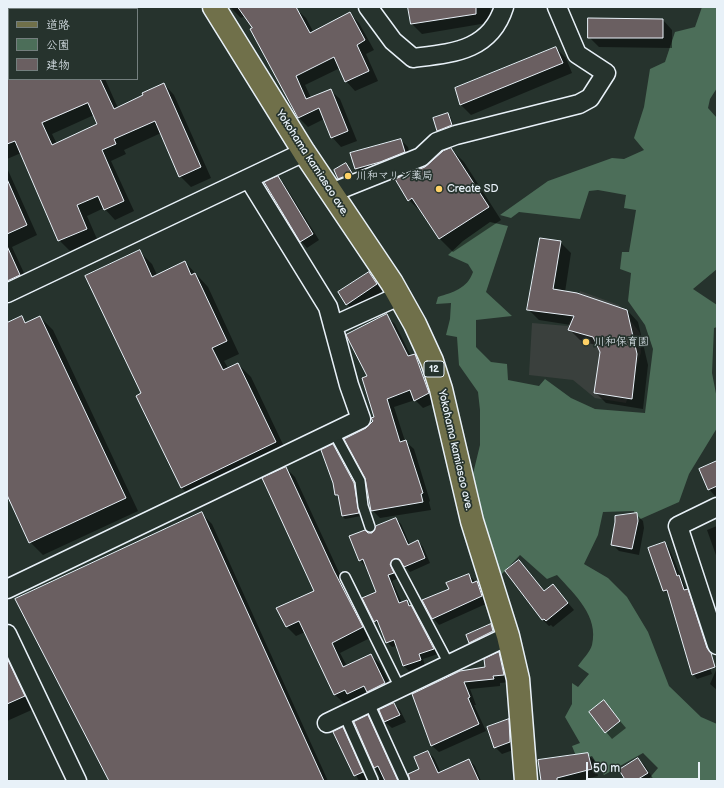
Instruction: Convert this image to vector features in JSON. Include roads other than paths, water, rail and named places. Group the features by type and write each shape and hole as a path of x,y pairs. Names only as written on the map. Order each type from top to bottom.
{"main road":[{"name":"Yokohama kamiasao ave.","path":"214,7 304,152 399,296 415,324 432,361 441,389 472,521 508,636 519,687 526,781"}],"street":[{"path":"368,7 393,41 413,58 450,53 473,46 488,37 498,22 504,7"},
{"path":"331,193 421,157 437,142 456,135 579,104 590,98 606,73 577,54 557,7"},
{"path":"7,293 304,152"},
{"path":"7,589 361,419 349,385 328,306 249,179"},
{"path":"333,326 399,296"},
{"path":"717,507 678,526 717,646"},
{"path":"7,634 77,781"},
{"path":"328,723 508,636"}],"lane":[{"path":"334,433 360,481 363,506 370,527"},
{"path":"396,564 449,664"},
{"path":"345,577 400,688"},
{"path":"369,703 404,780"},
{"path":"344,715 373,780"}],"place":[{"name":"川和マリン薬局","path":"348,176"},
{"name":"Create SD","path":"439,189"},
{"name":"川和保育園","path":"586,342"}]}
